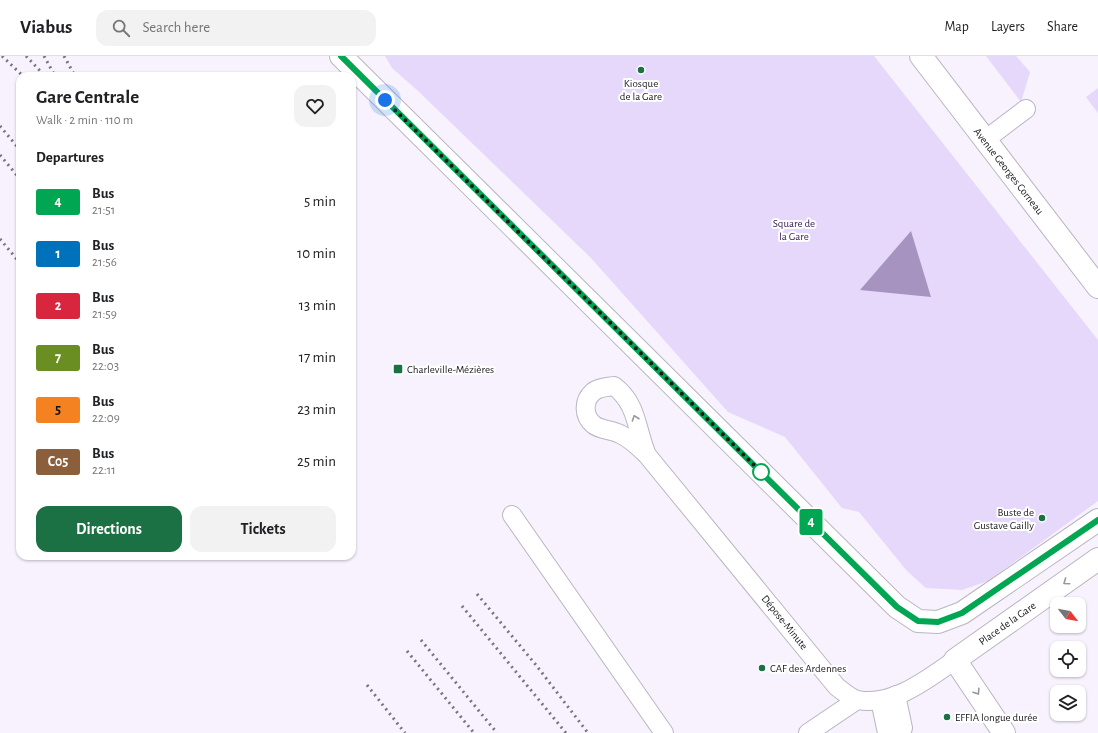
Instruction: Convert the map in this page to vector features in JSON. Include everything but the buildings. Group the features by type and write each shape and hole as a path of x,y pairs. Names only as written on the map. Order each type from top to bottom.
{"street":[{"path":"341,56 897,607 918,621 938,622 962,613 1098,520"},
{"name":"Avenue Georges Corneau","path":"921,56 1098,287"},
{"name":"Place de la Gare","path":"956,660 1098,559"},
{"path":"956,660 1004,733"}],"lane":[{"path":"985,140 1026,108"},
{"name":"Dépose-Minute","path":"647,455 838,687 857,700"},
{"path":"512,515 664,733"},
{"path":"808,733 857,700 888,698 926,680 956,660"},
{"path":"888,698 895,730"}],"green space":[{"name":"Square de la Gare","path":"385,56 874,56 1098,340 1098,501 988,581 962,590 926,588 907,571 859,512 842,508 785,437 728,412 591,258 417,90 392,68"},
{"path":"986,56 1016,56 1030,72 1021,102"},
{"path":"1098,88 1098,113 1086,97"}],"shaded area":[{"path":"911,231 931,297 860,290"}],"railway":[{"path":"2,56 19,72"},
{"path":"26,56 41,72"},
{"path":"44,56 53,72"},
{"path":"64,56 73,72"},
{"path":"0,126 16,145"},
{"path":"0,155 16,174"},
{"path":"0,239 16,258"},
{"path":"477,594 536,665 588,733"},
{"path":"462,606 566,733"},
{"path":"421,640 497,733"},
{"path":"407,651 474,733"},
{"path":"367,685 405,733"}],"bus line":[{"name":"4","path":"341,56 897,607 918,621 938,622 962,613 1098,520"}],"place":[{"name":"Kiosque de la Gare","path":"641,70"},
{"name":"Charleville-Mézières","path":"398,369"},
{"name":"Buste de Gustave Gailly","path":"1042,518"},
{"name":"CAF des Ardennes","path":"762,668"},
{"name":"EFFIA longue durée","path":"947,717"}],"route":[{"path":"385,100 761,472"}]}
